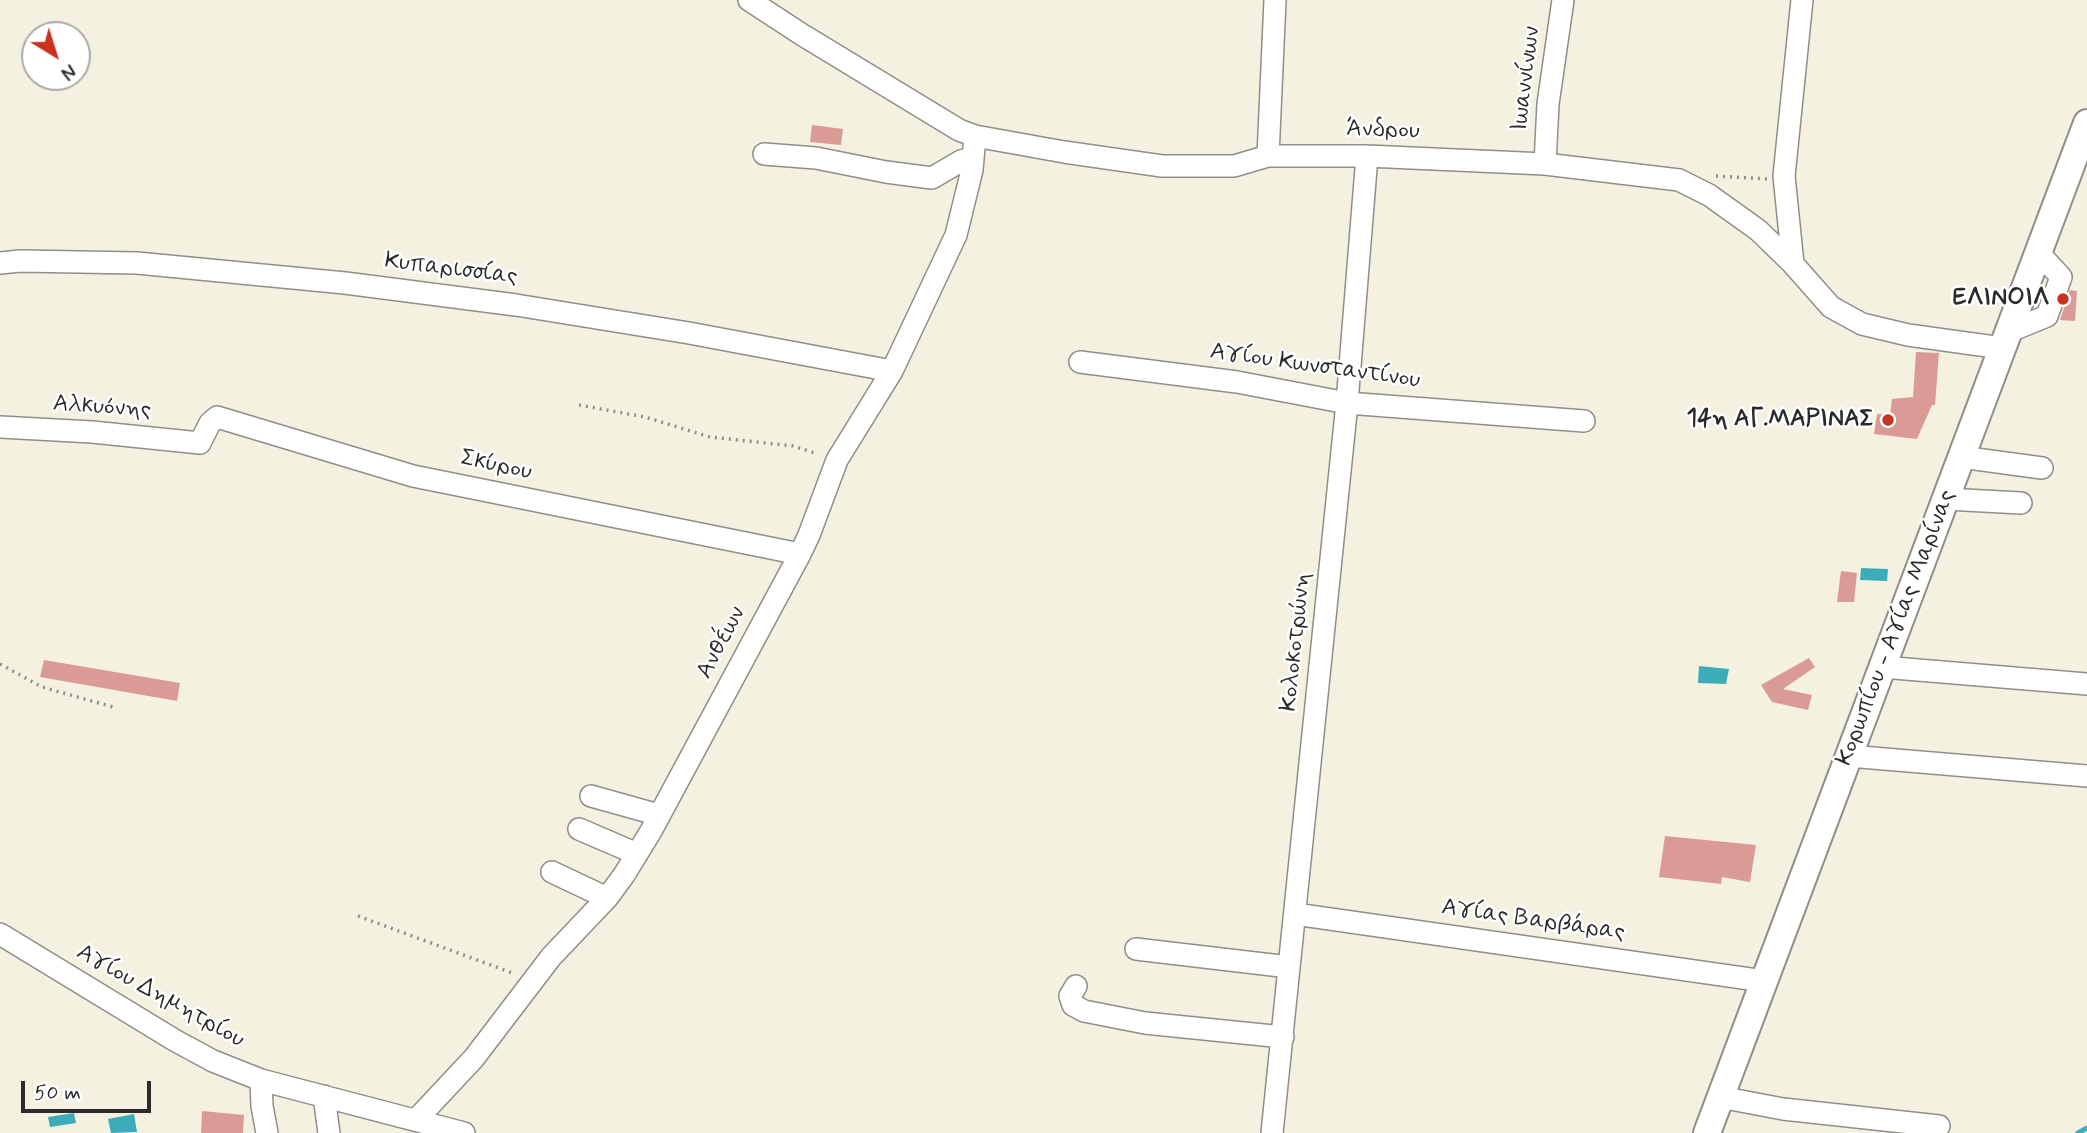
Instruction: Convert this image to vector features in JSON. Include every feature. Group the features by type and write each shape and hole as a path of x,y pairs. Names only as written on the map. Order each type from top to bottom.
{"main road":[{"name":"Κορωπίου - Αγίας Μαρίνας","path":"1707,1133 2087,123"}],"street":[{"name":"Άνδρου","path":"749,0 959,130 975,135 1064,152 1162,166 1234,166 1268,156 1367,156 1545,164 1679,180 1709,195 1758,230 1831,307 1862,324 1908,335 2005,340"},
{"path":"1268,156 1275,0"},
{"name":"Ιωαννίνων","path":"1545,164 1548,104 1563,0"},
{"path":"1793,264 1784,176 1802,0"},
{"name":"Ανθέων","path":"416,1119 474,1058 551,957 607,898 637,854 800,554 837,460 892,370 956,235 972,170 975,135"},
{"path":"764,154 816,158 932,178 961,161 972,158"},
{"name":"Κολοκοτρώνη","path":"1272,1133 1347,403 1367,156"},
{"name":"Κυπαρισσίας","path":"0,263 137,263 345,283 516,305 892,370"},
{"name":"Αγίου Κωνσταντίνου","path":"1080,362 1237,382 1347,403 1584,421"},
{"name":"Σκύρου","path":"200,443 210,422 217,417 413,476 800,554"},
{"name":"Αλκυόνης","path":"0,427 92,432 200,443"},
{"path":"1961,457 2042,468"},
{"path":"1945,499 2021,503"},
{"path":"1882,667 2087,684"},
{"path":"1849,756 2087,776"},
{"path":"591,796 659,815"},
{"path":"579,829 637,854"},
{"path":"552,872 607,898"},
{"name":"Αγίας Βαρβάρας","path":"1295,914 1764,981"},
{"name":"Αγίου Δημητρίου","path":"0,934 213,1061 261,1080 464,1133"},
{"path":"1136,949 1289,967"},
{"path":"1076,986 1070,996 1073,1005 1084,1011 1145,1023 1283,1037"},
{"path":"261,1080 267,1133"},
{"path":"324,1096 329,1133"},
{"path":"1720,1097 1783,1109 1939,1126"}],"path":[{"path":"1712,177 1725,175 1766,179 1784,176"},
{"path":"579,405 645,417 709,437 793,446 837,460"},
{"path":"0,664 42,687 113,707"},
{"path":"358,916 534,981"}],"water":[{"path":"1861,568 1888,569 1887,581 1860,580"},
{"path":"1699,666 1729,669 1726,684 1698,683"},
{"path":"74,1113 76,1123 50,1127 48,1117"},
{"path":"134,1114 137,1132 111,1133 108,1119"}],"building":[{"path":"812,125 843,129 841,145 810,142"},
{"path":"2070,290 2077,291 2075,321 2060,320"},
{"path":"1916,352 1939,353 1935,405 1932,405 1917,439 1874,434 1877,414 1890,415 1892,399 1913,397"},
{"path":"1841,571 1857,573 1854,602 1837,602"},
{"path":"1809,658 1815,667 1783,689 1812,695 1808,710 1772,702 1761,685"},
{"path":"44,660 180,683 177,701 40,677"},
{"path":"1665,836 1756,845 1750,882 1722,877 1721,884 1659,877"},
{"path":"202,1111 244,1115 243,1133 201,1133"}],"waterway":[{"path":"2078,1133 2087,1128"}],"place":[{"name":"ΕΛΙΝΟΙΛ","path":"2063,299"},
{"name":"14η ΑΓ.ΜΑΡΙΝΑΣ","path":"1888,420"}]}
